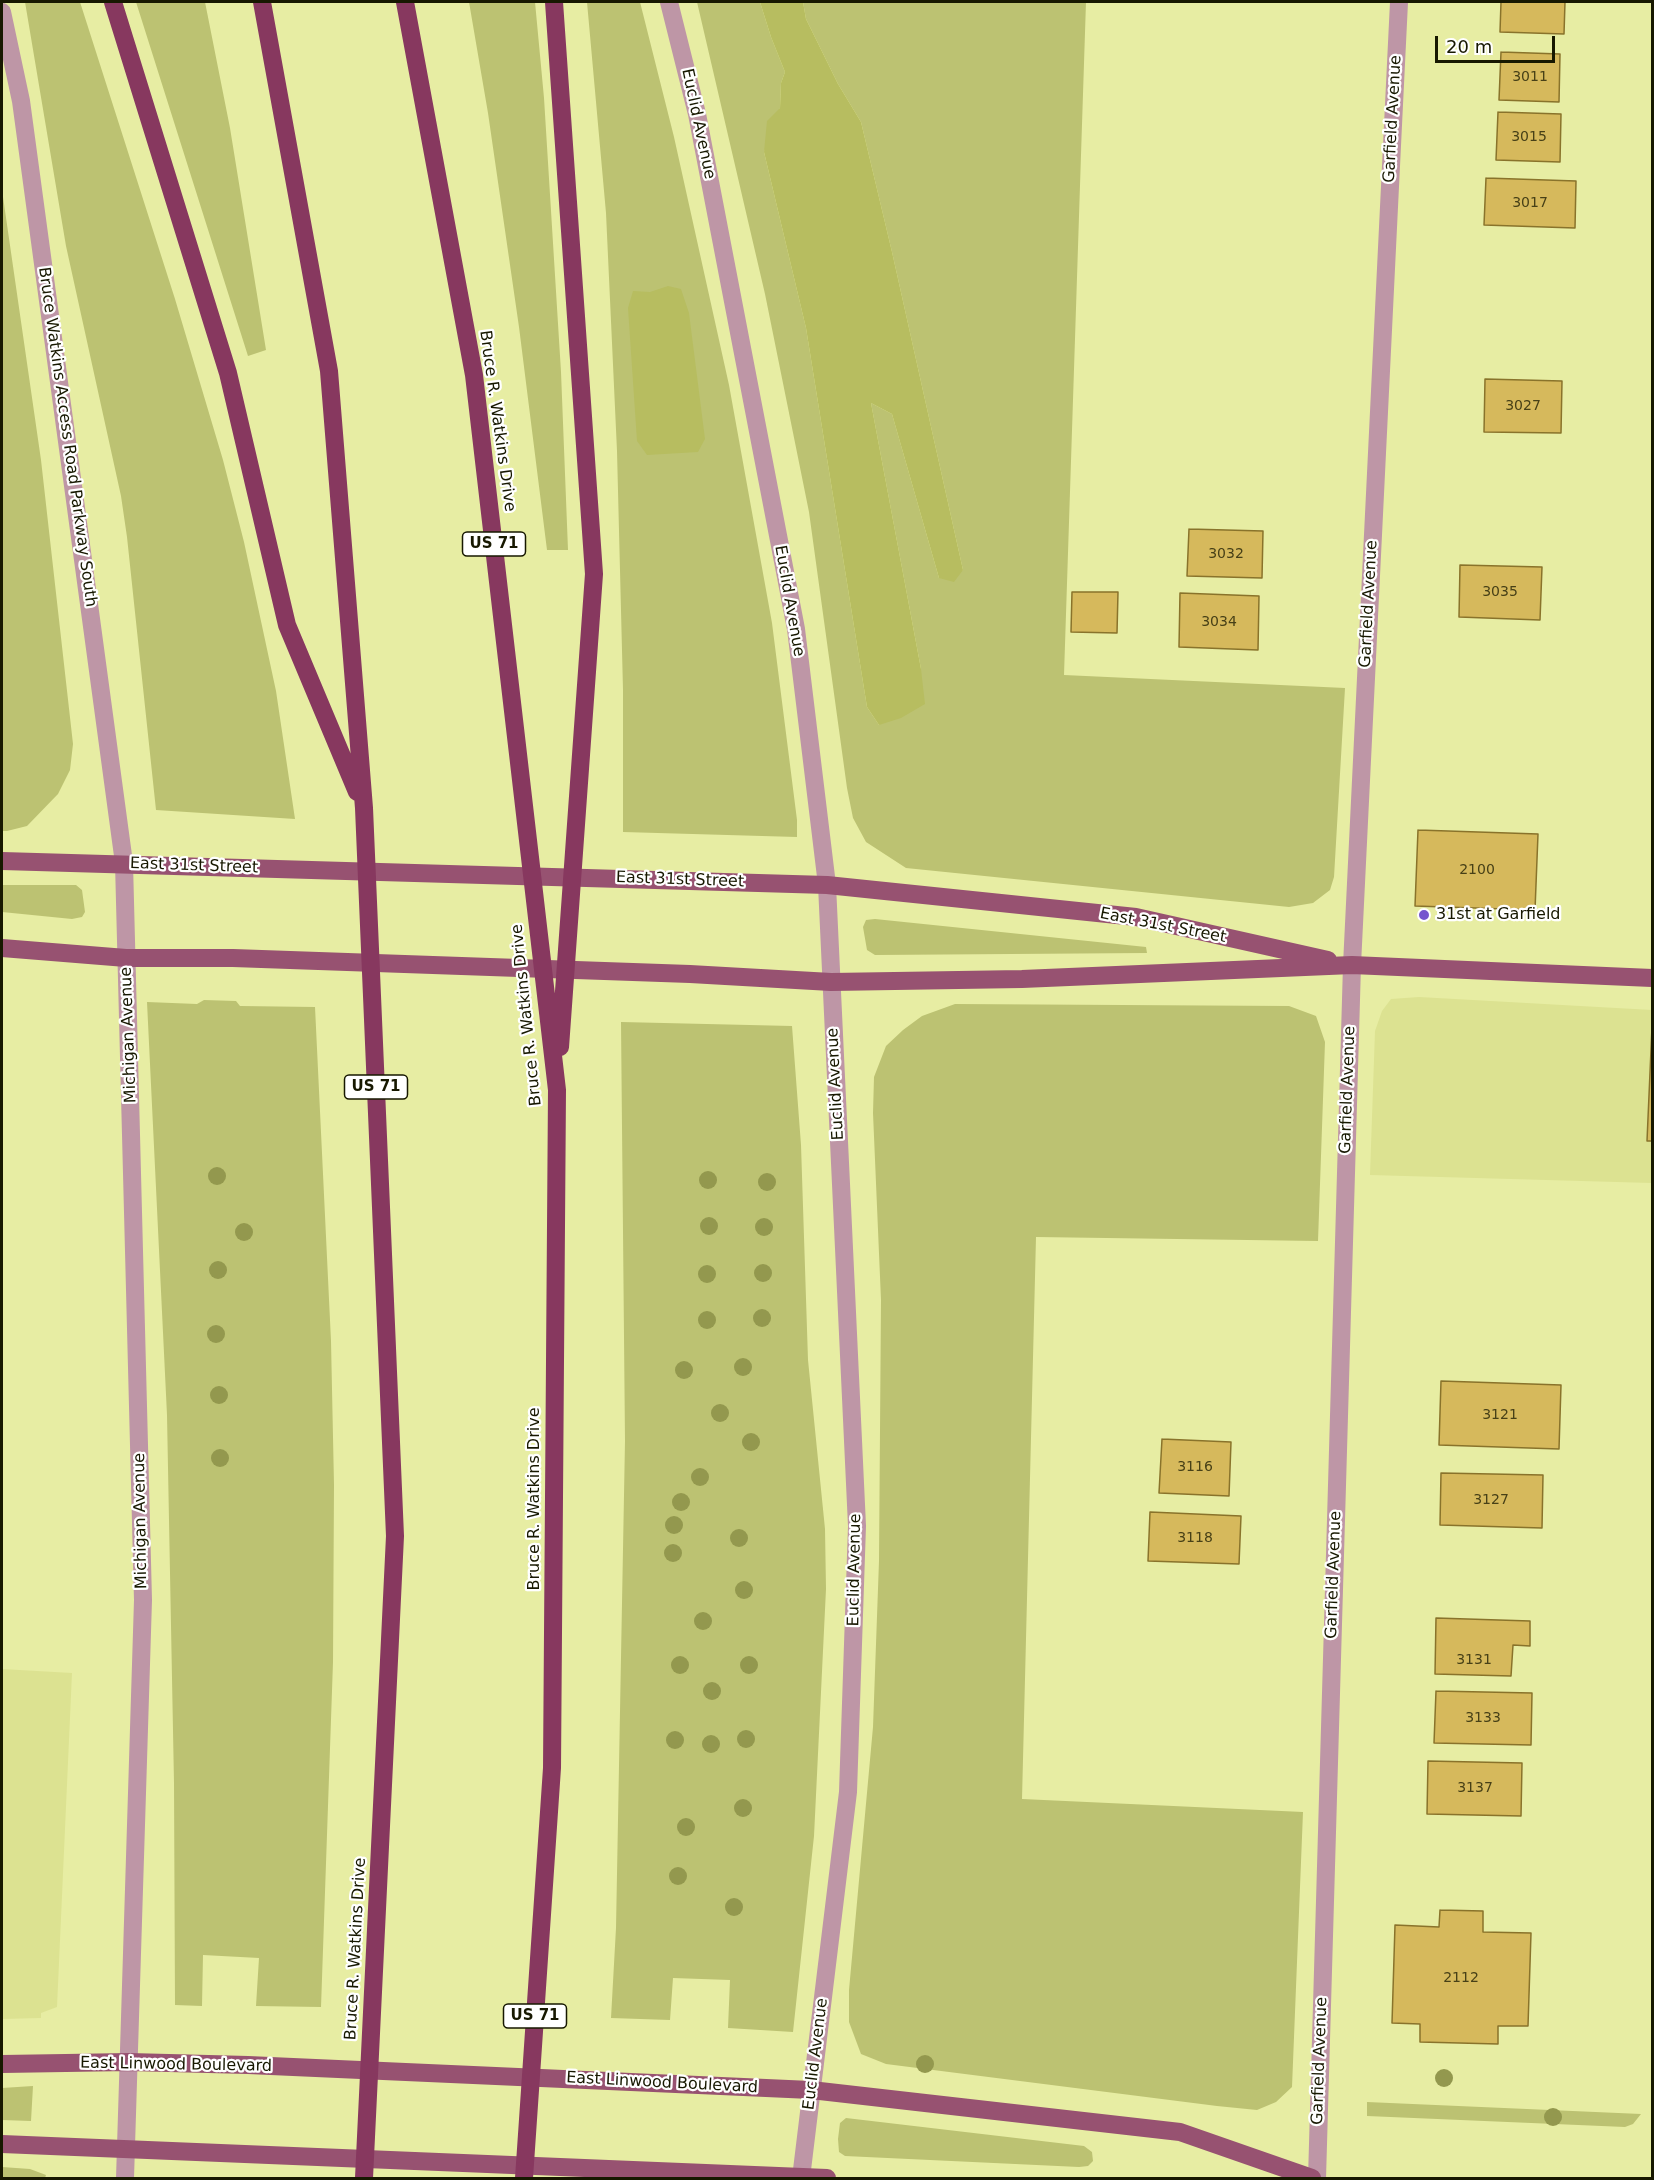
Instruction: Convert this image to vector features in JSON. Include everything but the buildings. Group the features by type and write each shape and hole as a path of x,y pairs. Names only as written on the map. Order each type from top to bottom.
{"highway":[{"path":"113,2 228,373 288,625 364,808"},
{"name":"Bruce R. Watkins Drive","path":"262,2 329,371 364,808 395,1536 364,2178"},
{"name":"Bruce R. Watkins Drive","path":"405,2 474,375 557,1090 552,1768 524,2178"},
{"path":"554,2 594,574 557,1090"}],"main road":[{"name":"East 31st Street","path":"2,861 827,885 1136,917 1352,965"},
{"name":"East 31st Street","path":"2,948 126,958 233,958 690,974 831,982 1022,979 1352,965 1653,978"},
{"name":"East Linwood Boulevard","path":"2,2064 129,2062 248,2065 811,2090 1180,2132 1315,2178"},
{"path":"2,2144 827,2178"}],"street":[{"name":"Euclid Avenue","path":"669,2 697,114 796,629 827,885 857,1526 848,1792 801,2178"},
{"name":"Garfield Avenue","path":"1315,2178 1352,965 1399,2"},
{"name":"Bruce Watkins Access Road Parkway South","path":"2,12 21,101 124,863"},
{"name":"Michigan Avenue","path":"124,863 143,1600 125,2178"}],"shaded area":[{"path":"25,2 80,2 175,299 223,460 244,542 276,691 295,819 156,810 121,496 66,246"},
{"path":"136,2 205,2 230,128 266,350 248,356"},
{"path":"469,2 535,2 544,98 561,372 568,550 547,550 519,327 488,113"},
{"path":"587,2 640,2 674,137 729,385 772,623 797,820 797,837 623,832 623,690 617,451 606,213"},
{"path":"697,2 760,2 785,72 781,83 780,108 764,152 806,328 867,707 879,725 921,669 871,403 892,414 939,578 963,570 861,122 838,84 806,19 803,2 1086,2 1064,675 1345,688 1334,877 1330,890 1313,903 1289,907 906,868 866,842 853,818 847,788 809,512 765,294"},
{"path":"760,2 803,2 806,19 838,84 861,122 963,570 954,582 939,578 892,414 871,403 921,669 925,704 901,718 879,725 867,707 806,328 764,152 767,121 780,108 781,83 785,72"},
{"path":"2,190 41,460 73,744 70,770 58,794 27,826 7,831 2,831"},
{"path":"668,286 681,289 689,313 705,439 698,452 647,455 637,441 628,308 633,291 650,292"},
{"path":"2,885 76,885 82,890 85,912 82,917 72,919 2,912"},
{"path":"875,919 1146,947 1147,953 875,955 867,950 863,927 866,920"},
{"path":"1419,997 1652,1010 1652,1183 1370,1175 1375,1031 1382,1011 1391,999"},
{"path":"204,1000 236,1001 240,1006 315,1007 331,1341 334,1485 333,1662 321,2007 256,2006 259,1958 203,1955 202,2006 175,2005 174,1783 167,1415 147,1002 197,1004"},
{"path":"955,1004 1289,1006 1316,1016 1325,1042 1318,1241 1036,1237 1022,1799 1303,1812 1292,2087 1276,2102 1257,2110 886,2064 861,2054 849,2022 849,1990 873,1727 879,1561 881,1300 873,1113 874,1077 886,1046 903,1030 922,1016"},
{"path":"621,1022 792,1026 801,1145 808,1360 825,1529 826,1589 814,1836 793,2032 728,2028 730,1980 673,1978 670,2020 611,2018 616,1928 625,1441"},
{"path":"2,1669 72,1673 57,2007 41,2013 41,2018 2,2019"},
{"path":"33,2086 31,2121 2,2120 2,2088"},
{"path":"1367,2102 1641,2114 1633,2124 1625,2127 1367,2116"},
{"path":"846,2118 1084,2146 1092,2152 1093,2161 1088,2166 1079,2167 845,2156 839,2152 838,2139 840,2123"},
{"path":"2,2167 30,2169 46,2175 45,2178 2,2177"}],"place":[{"name":"31st at Garfield","path":"1424,915"}]}
